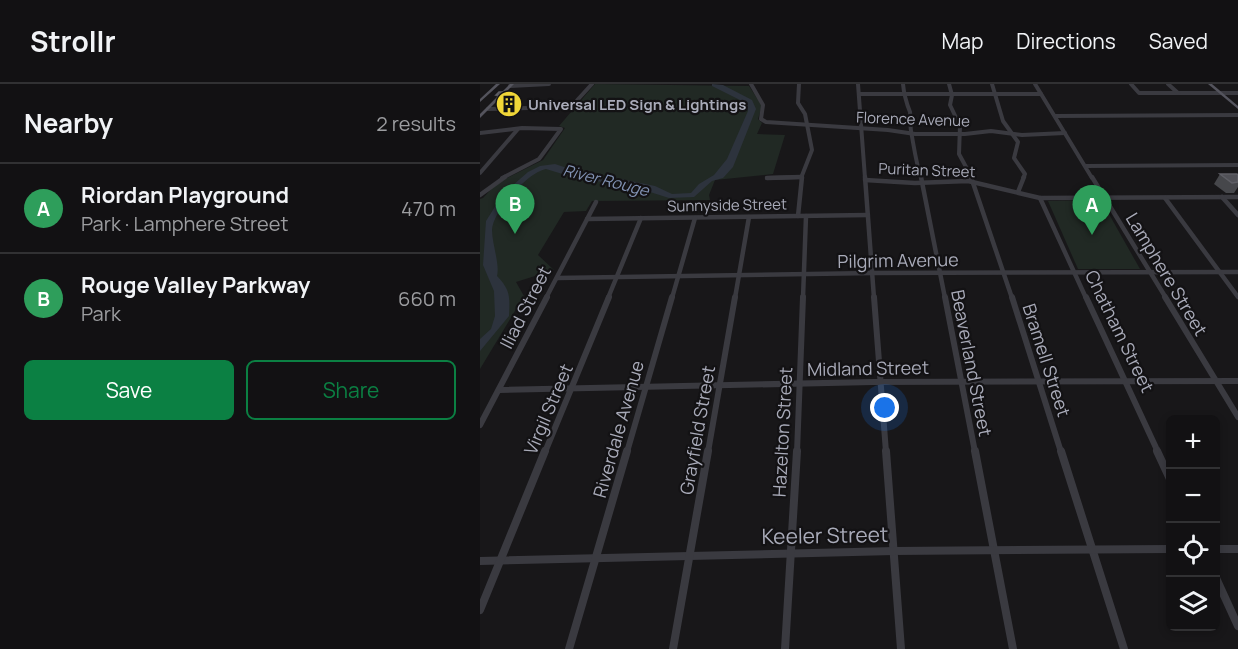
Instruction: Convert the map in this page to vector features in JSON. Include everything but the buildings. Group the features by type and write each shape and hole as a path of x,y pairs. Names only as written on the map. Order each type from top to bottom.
{"main road":[{"path":"480,101 498,84"},
{"path":"1210,84 1238,108"},
{"path":"480,117 511,85"}],"street":[{"path":"511,85 549,84"},
{"path":"488,109 571,107 592,84"},
{"name":"Florence Avenue","path":"751,84 765,107 761,120 911,133 960,134 991,131 1012,134 1065,133"},
{"name":"Hazelton Street","path":"785,649 804,274 801,177 812,150 798,103 800,84"},
{"path":"858,84 901,649"},
{"name":"Beaverland Street","path":"903,84 911,133 915,142 916,163 922,183 1013,649"},
{"name":"Bramell Street","path":"949,84 952,95 950,105 960,126 959,154 975,182 1124,649"},
{"path":"992,84 1004,121 1018,142 1014,158 1025,174 1018,192"},
{"name":"Lamphere Street","path":"1035,84 1238,417"},
{"path":"1131,84 1139,93 1238,93"},
{"path":"1168,84 1178,93"},
{"path":"859,94 1041,94"},
{"path":"1055,116 1238,115"},
{"path":"480,133 561,128 539,159 495,182 480,195"},
{"path":"480,173 518,129"},
{"path":"1086,166 1238,165"},
{"path":"767,178 801,177"},
{"name":"Puritan Street","path":"865,180 922,183 975,182 1040,198 1238,197"},
{"path":"1222,197 1238,215"},
{"name":"Chatham Street","path":"1040,198 1166,470"},
{"path":"1165,198 1238,297"},
{"name":"Iliad Street","path":"480,425 596,202"},
{"name":"Sunnyside Street","path":"587,219 868,215"},
{"name":"Grayfield Street","path":"673,649 749,217"},
{"name":"Virgil Street","path":"480,610 619,277 641,218"},
{"name":"Riverdale Avenue","path":"569,649 695,218"},
{"name":"Pilgrim Avenue","path":"557,278 873,273 1238,272"},
{"name":"Midland Street","path":"499,390 881,382 1238,381"},
{"name":"Keeler Street","path":"480,561 894,551 1166,549"},
{"path":"1220,549 1238,549"},
{"path":"1220,588 1238,626"}],"shaded area":[{"path":"595,84 749,86 762,106 758,119 762,123 757,134 785,135 773,174 715,180 709,195 710,200 592,201 586,211 564,212 538,255 554,270 516,282 524,296 480,369 480,199 497,183 543,160 565,128 559,126"},
{"path":"1101,200 1140,269 1078,269 1048,201"}],"water":[{"name":"River Rouge","path":"712,84 723,85 752,100 756,109 733,167 723,178 712,181 694,197 669,198 628,185 579,179 546,169 530,177 512,194 498,213 492,230 497,276 508,293 509,316 480,351 480,339 491,329 495,316 494,291 483,265 486,221 503,194 528,172 540,166 555,164 594,177 616,178 655,186 672,194 691,193 699,184 714,175 727,159 748,111 746,103"}],"place":[{"name":"Universal LED Sign & Lightings","path":"509,104"},
{"name":"Rouge Valley Parkway","path":"515,234"},
{"name":"Riordan Playground","path":"1092,235"}]}
